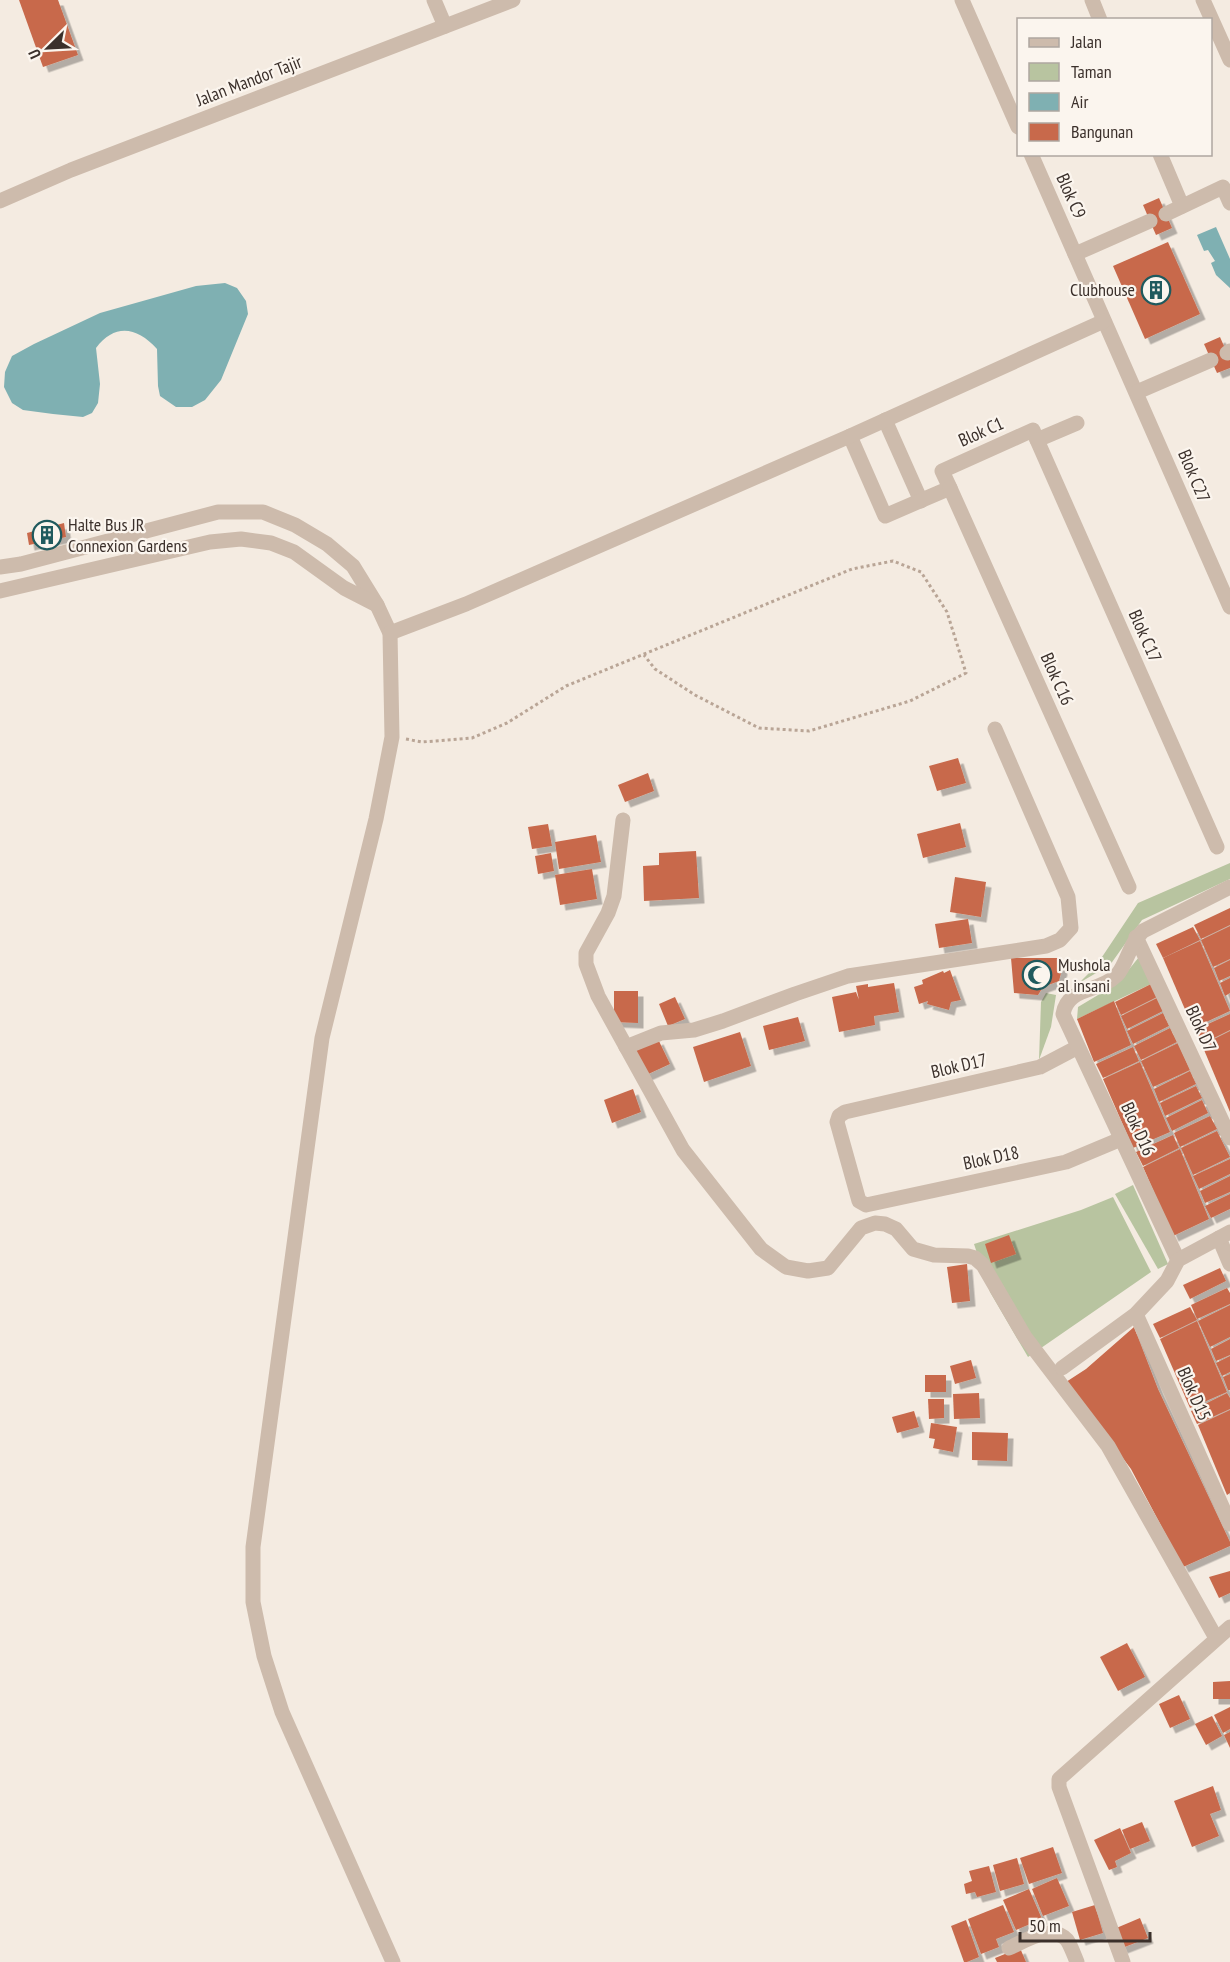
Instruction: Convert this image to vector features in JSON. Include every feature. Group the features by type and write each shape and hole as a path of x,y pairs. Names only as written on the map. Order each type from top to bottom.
{"street":[{"path":"434,0 445,26"},
{"name":"Jalan Mandor Tajir","path":"0,201 71,170 513,0"},
{"path":"962,0 1017,125"},
{"path":"1092,0 1099,18"},
{"path":"1203,0 1211,18"},
{"path":"1212,20 1230,60"},
{"name":"Blok C9","path":"1032,156 1104,321"},
{"path":"1161,156 1182,206"},
{"path":"1166,214 1227,186 1230,203"},
{"path":"1075,254 1150,221"},
{"path":"390,633 466,603 850,436 1104,321"},
{"name":"Blok C27","path":"1104,321 1230,607"},
{"path":"1137,392 1211,360"},
{"path":"885,420 921,501"},
{"name":"Blok C1","path":"950,488 942,471 1033,430 1037,440 1077,423"},
{"path":"850,436 885,516 950,488"},
{"name":"Blok C17","path":"1037,440 1217,847"},
{"name":"Blok C16","path":"950,488 1129,887"},
{"path":"0,567 21,564 218,512 263,512 295,525 327,544 353,567 377,605 390,633 392,737 376,819 322,1038 253,1547 253,1602 264,1656 282,1712 393,1962"},
{"path":"0,591 210,542 241,539 271,543 294,552 355,594 377,605"},
{"path":"626,1047 661,1033 694,1030 723,1022 848,976 1028,950 1060,940 1071,928 1068,897 995,729"},
{"path":"623,820 614,896 608,913 586,953 586,964 598,996 683,1150 761,1249 786,1267 808,1271 828,1268 861,1228 875,1223 896,1229 913,1248 934,1255 968,1256 975,1258 983,1265 1025,1337 1108,1446 1216,1638"},
{"path":"1136,937 1149,926 1230,887"},
{"name":"Blok D16","path":"1136,937 1118,974 1098,988 1072,996 1065,1004 1063,1014 1178,1260"},
{"name":"Blok D7","path":"1136,937 1230,1138"},
{"name":"Blok D17","path":"866,1205 859,1201 837,1122 839,1116 845,1112 1040,1067 1078,1047"},
{"name":"Blok D18","path":"866,1205 1066,1162 1121,1139"},
{"path":"1062,1368 1136,1314 1167,1281 1178,1260 1224,1235 1230,1264"},
{"name":"Blok D15","path":"1136,1314 1230,1524"},
{"path":"1123,1962 1059,1787 1059,1779 1230,1627"},
{"path":"1009,1948 1047,1932 1060,1935 1068,1941 1077,1962"}],"path":[{"path":"392,737 422,742 472,738 507,723 566,686 852,568 893,561 921,572 928,582 947,612 966,673 909,701 809,731 759,728 695,695 655,669 644,655"}],"green space":[{"path":"1230,863 1230,879 1142,920 1110,965 1079,983 1096,966 1138,903"},
{"path":"1139,957 1151,984 1077,1019 1078,1007 1118,983"},
{"path":"1046,993 1056,995 1051,1027 1039,1060 1041,1002"},
{"path":"1133,1185 1168,1264 1158,1269 1115,1194"},
{"path":"1113,1197 1151,1272 1028,1357 990,1292 974,1244 1081,1210"}],"water":[{"path":"1216,227 1230,259 1230,288 1216,275 1211,263 1215,261 1208,250 1204,251 1197,235"},
{"path":"225,283 237,288 246,301 248,314 221,380 205,400 192,407 176,407 160,396 157,349 142,336 126,331 111,335 96,348 100,384 98,403 92,413 83,417 53,414 23,410 12,403 4,387 5,372 12,356 100,313 196,286"}],"building":[{"path":"19,0 58,0 78,55 43,67"},
{"path":"1159,198 1172,228 1156,235 1143,205"},
{"name":"Clubhouse","path":"1168,242 1200,314 1145,339 1113,266"},
{"path":"1220,337 1230,360 1230,368 1217,373 1204,344"},
{"name":"Halte Bus JR Connexion Gardens","path":"64,523 66,537 29,545 27,533"},
{"path":"958,758 966,783 937,791 929,766"},
{"path":"648,773 654,791 625,802 618,785"},
{"path":"960,823 966,847 923,858 917,834"},
{"path":"548,824 552,846 532,849 528,827"},
{"path":"596,835 601,862 559,869 555,842"},
{"path":"696,851 699,898 644,901 643,866 659,865 659,853"},
{"path":"551,853 554,871 538,874 535,856"},
{"path":"592,869 597,899 560,905 555,875"},
{"path":"955,877 986,882 981,917 950,912"},
{"path":"1230,908 1230,925 1201,939 1194,925"},
{"path":"968,919 972,943 939,948 935,924"},
{"path":"1230,926 1230,959 1213,967 1201,940"},
{"path":"1193,927 1200,940 1163,958 1156,944"},
{"path":"1200,941 1230,1011 1193,1028 1163,958"},
{"name":"Mushola al insani","path":"1011,958 1058,958 1062,969 1059,981 1043,987 1038,995 1014,993"},
{"path":"1230,960 1230,976 1219,981 1214,968"},
{"path":"950,970 961,1000 951,1002 949,1010 927,1004 928,1001 919,1004 914,987 923,984 922,980"},
{"path":"1230,978 1230,993 1225,996 1220,983"},
{"path":"894,983 899,1012 874,1016 875,1025 839,1032 832,997 856,992 859,1000 856,986 868,984 868,987"},
{"path":"1151,984 1157,997 1121,1015 1115,1002"},
{"path":"614,991 638,991 638,1023 614,1022"},
{"path":"675,997 685,1019 668,1026 659,1004"},
{"path":"1157,998 1163,1011 1127,1029 1121,1016"},
{"path":"1114,1001 1131,1045 1094,1062 1077,1019"},
{"path":"1163,1013 1169,1026 1133,1044 1127,1031"},
{"path":"1230,1014 1230,1030 1202,1044 1195,1030"},
{"path":"798,1017 805,1041 769,1050 763,1026"},
{"path":"1170,1028 1177,1042 1141,1060 1134,1046"},
{"path":"1230,1031 1230,1112 1202,1045"},
{"path":"740,1032 751,1066 704,1082 693,1047"},
{"path":"658,1039 670,1064 644,1076 633,1050"},
{"path":"1178,1043 1190,1070 1153,1087 1141,1061"},
{"path":"1133,1047 1139,1061 1103,1078 1096,1064"},
{"path":"1140,1062 1170,1132 1133,1148 1103,1079"},
{"path":"1190,1071 1196,1084 1159,1102 1154,1089"},
{"path":"1196,1086 1202,1098 1165,1116 1160,1103"},
{"path":"633,1089 641,1112 612,1123 604,1100"},
{"path":"1202,1100 1208,1113 1172,1131 1166,1118"},
{"path":"1210,1116 1217,1129 1180,1147 1174,1133"},
{"path":"1217,1131 1230,1157 1193,1175 1181,1148"},
{"path":"1173,1135 1179,1148 1143,1166 1136,1152"},
{"path":"1180,1149 1209,1219 1173,1236 1143,1167"},
{"path":"1230,1159 1230,1174 1199,1189 1193,1176"},
{"path":"1230,1176 1230,1192 1205,1203 1200,1191"},
{"path":"1230,1194 1230,1209 1211,1218 1205,1206"},
{"path":"1009,1235 1016,1254 991,1263 985,1244"},
{"path":"967,1264 970,1301 952,1303 947,1267"},
{"path":"1220,1268 1226,1281 1190,1299 1183,1285"},
{"path":"1227,1288 1230,1293 1230,1304 1197,1319 1191,1305"},
{"path":"1230,1305 1230,1337 1210,1347 1198,1321"},
{"path":"1190,1307 1197,1320 1160,1338 1153,1324"},
{"path":"1197,1321 1227,1392 1190,1408 1160,1339"},
{"path":"1134,1327 1158,1389 1230,1542 1230,1546 1183,1567 1131,1469 1066,1382 1086,1369"},
{"path":"1230,1339 1230,1355 1216,1361 1211,1349"},
{"path":"1230,1356 1230,1372 1222,1376 1216,1363"},
{"path":"971,1360 976,1378 955,1384 950,1366"},
{"path":"1230,1374 1230,1390 1228,1390 1223,1377"},
{"path":"925,1375 946,1375 946,1392 925,1392"},
{"path":"979,1393 980,1418 954,1419 953,1394"},
{"path":"1227,1393 1230,1398 1230,1409 1197,1424 1191,1411"},
{"path":"928,1399 944,1399 944,1418 929,1419"},
{"path":"1230,1410 1230,1493 1227,1495 1198,1425"},
{"path":"914,1411 919,1427 897,1433 892,1417"},
{"path":"931,1423 957,1427 953,1452 933,1448 935,1439 929,1438"},
{"path":"972,1432 1008,1433 1007,1461 972,1460"},
{"path":"1230,1571 1230,1593 1219,1598 1209,1577"},
{"path":"1127,1643 1145,1677 1118,1691 1100,1657"},
{"path":"1230,1681 1230,1699 1213,1699 1213,1682"},
{"path":"1179,1695 1190,1719 1170,1728 1159,1704"},
{"path":"1230,1707 1230,1729 1223,1733 1214,1715"},
{"path":"1212,1716 1222,1736 1206,1745 1195,1724"},
{"path":"1230,1732 1230,1748 1224,1735"},
{"path":"1213,1786 1221,1810 1210,1814 1219,1836 1192,1847 1174,1801"},
{"path":"1142,1822 1150,1841 1130,1849 1122,1830"},
{"path":"1120,1828 1131,1853 1115,1861 1117,1867 1109,1870 1094,1840"},
{"path":"1053,1847 1062,1873 1029,1884 1020,1858"},
{"path":"1017,1858 1024,1884 1000,1891 993,1865"},
{"path":"989,1866 996,1892 977,1897 975,1892 966,1894 964,1884 972,1881 969,1871"},
{"path":"1057,1878 1069,1906 1043,1916 1032,1889"},
{"path":"1029,1889 1042,1919 1016,1930 1003,1900"},
{"path":"1003,1905 1014,1932 996,1939 999,1947 981,1954 968,1919"},
{"path":"1095,1905 1103,1933 1080,1940 1072,1912"},
{"path":"1140,1918 1148,1938 1122,1948 1114,1929"},
{"path":"966,1920 979,1957 964,1962 951,1926"},
{"path":"1020,1948 1026,1962 997,1962 995,1958"}],"place":[{"name":"Clubhouse","path":"1156,290"},
{"name":"Halte Bus JR Connexion Gardens","path":"47,535"},
{"name":"Mushola al insani","path":"1037,975"}]}
